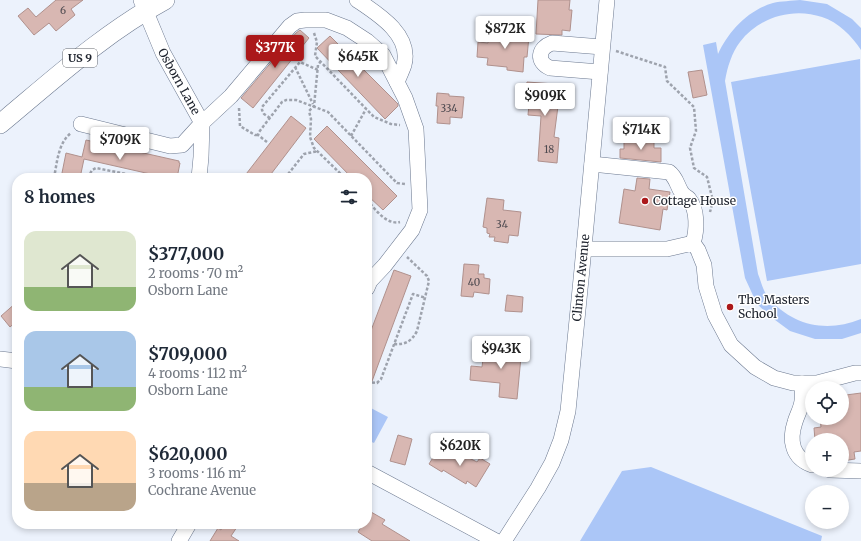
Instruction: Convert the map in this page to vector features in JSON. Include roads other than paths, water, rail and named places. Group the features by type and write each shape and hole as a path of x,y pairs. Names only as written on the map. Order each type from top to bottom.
{"main road":[{"name":"US 9","path":"0,124 143,5 165,0"}],"street":[{"path":"357,0 382,17 398,34 405,54 404,64 397,82"},
{"name":"Clinton Avenue","path":"504,541 542,482 552,463 561,440 568,411 607,0"},
{"name":"Osborn Lane","path":"143,5 163,52 202,123 199,173"},
{"path":"80,124 170,146 182,145 202,123 231,96 290,26 297,21 326,20 347,28 367,41 383,55 405,98 416,129 420,210 412,230 372,279"},
{"path":"600,72 550,68 545,66 542,62 541,50 546,45 552,43 602,47"},
{"path":"592,164 669,172 674,175 682,193 690,200 695,212 696,225 693,243 698,250 704,265 706,286 715,315 731,345 755,367 774,378 793,383 817,383 855,373 861,373"},
{"path":"584,248 667,249 693,243"},
{"path":"0,359 12,360"},
{"path":"802,383 802,400 800,411 795,420 792,439 793,448 797,455 805,462"},
{"path":"849,471 861,471"},
{"path":"372,475 496,541"},
{"path":"179,541 186,529"}],"place":[{"name":"Cottage House","path":"645,201"},
{"name":"The Masters School","path":"730,307"}]}
